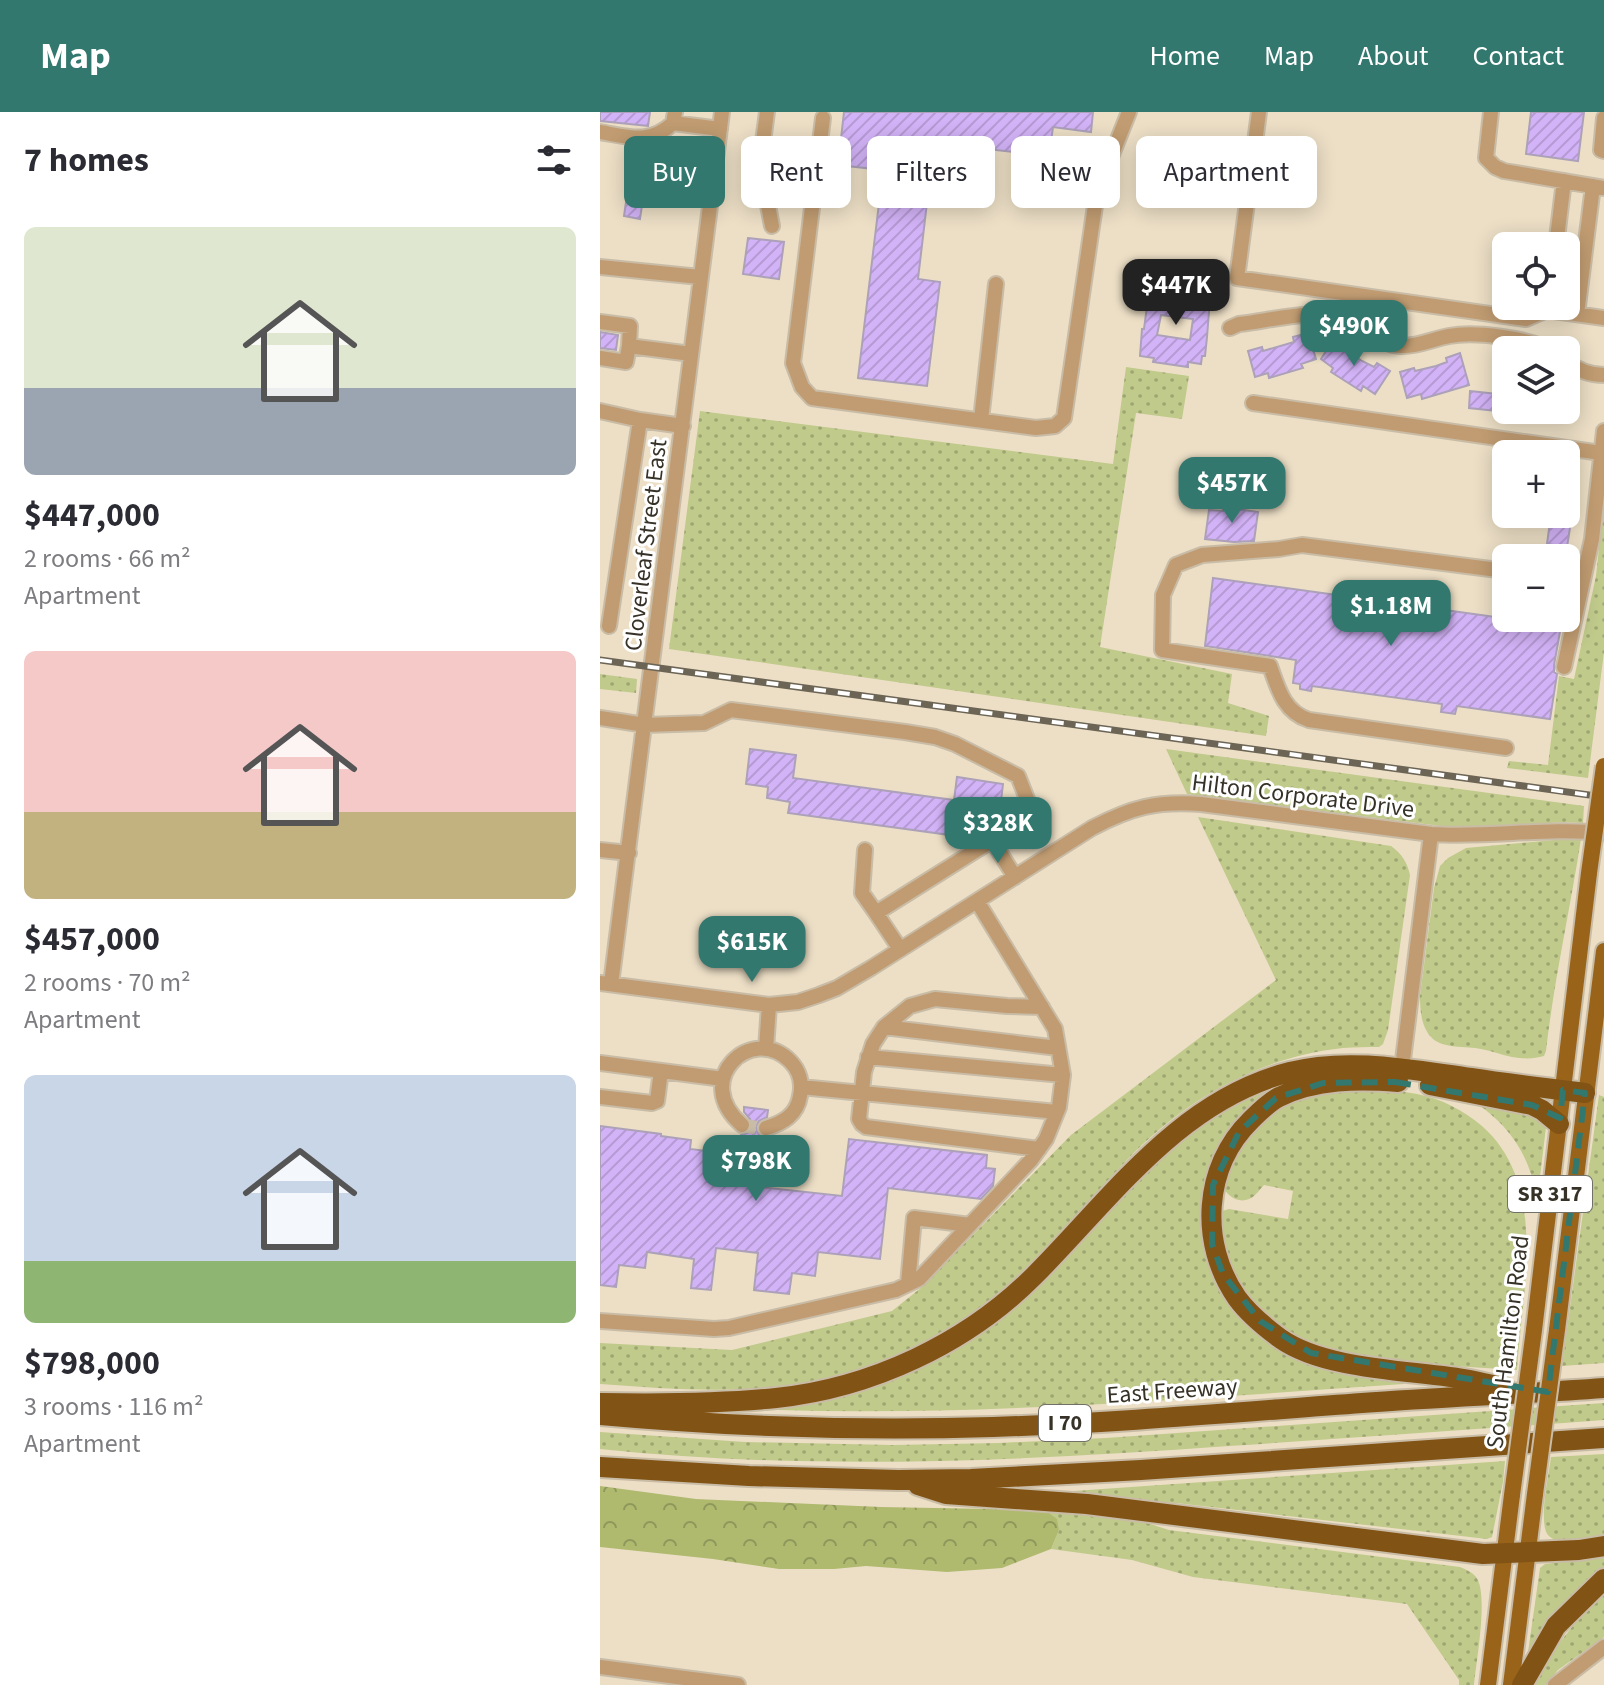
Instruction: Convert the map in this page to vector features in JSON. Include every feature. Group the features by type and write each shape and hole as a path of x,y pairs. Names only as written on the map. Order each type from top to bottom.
{"highway":[{"path":"600,1403 777,1398 851,1383 903,1365 943,1346 1032,1279 1153,1150 1204,1110 1260,1081 1323,1066 1369,1066 1585,1093"},
{"path":"1529,1394 1470,1380 1340,1362 1284,1341 1238,1300 1223,1274 1212,1244 1213,1185 1224,1156 1239,1132 1256,1115 1276,1098 1323,1083 1360,1079 1427,1085 1532,1105 1559,1124"},
{"name":"East Freeway","path":"600,1415 682,1423 776,1427 979,1427 1604,1388"},
{"name":"I 70","path":"600,1467 749,1476 971,1479 1604,1438"},
{"path":"898,1480 946,1494 1087,1504 1483,1554 1604,1546"},
{"path":"1522,1685 1556,1626 1604,1579"}],"main road":[{"name":"South Hamilton Road","path":"1488,1685 1604,766"},
{"name":"South Hamilton Road","path":"1511,1685 1604,951"}],"street":[{"name":"Cloverleaf Street East","path":"606,983 629,853 722,112"},
{"path":"767,112 760,164 772,226"},
{"path":"823,118 793,363 802,387 812,398 1036,428 1055,426 1064,418 1097,192 1129,112"},
{"path":"1259,112 1237,278 1492,314"},
{"path":"1491,112 1486,158 1495,167 1598,187 1580,296"},
{"path":"600,132 643,139 664,132 674,118 720,129"},
{"path":"1604,118 1601,150 1604,151"},
{"path":"1558,232 1564,181"},
{"path":"600,267 700,277"},
{"path":"981,420 996,284"},
{"path":"1580,314 1604,318"},
{"path":"1230,328 1301,315 1328,315 1350,320 1374,331 1385,342 1399,346 1451,336 1492,336"},
{"path":"600,322 630,326 626,362 600,358"},
{"path":"629,346 691,354"},
{"path":"1580,370 1604,375"},
{"path":"1253,403 1601,453"},
{"path":"600,411 683,426"},
{"path":"609,626 640,420"},
{"path":"1564,667 1592,539 1604,431"},
{"path":"1492,569 1302,545 1202,555 1176,565 1163,595 1162,650 1270,666 1283,702 1300,717 1309,720 1506,748"},
{"path":"1580,576 1584,576"},
{"path":"600,718 645,725 704,723 731,710 905,732 955,744 1018,776 1029,804 1022,820 876,913"},
{"name":"Hilton Corporate Drive","path":"606,983 769,1005 798,1002 837,988 1115,816 1145,806 1172,802 1201,804 1431,834 1579,830 1604,833"},
{"path":"1402,1068 1431,834"},
{"path":"992,840 1015,877"},
{"path":"600,850 629,853"},
{"path":"865,850 862,893 900,949"},
{"path":"600,1321 729,1328 896,1290 919,1279 1031,1160 1046,1139 1057,1112 1063,1075 1055,1029 977,901"},
{"path":"1039,1149 866,1127 859,1119 864,1072 873,1044 884,1027 910,1006 935,999 1042,1007"},
{"path":"766,1049 769,1005"},
{"path":"884,1027 1058,1048"},
{"path":"742,1125 723,1101 723,1079 734,1059 755,1049 766,1049 787,1058 799,1076 801,1087 796,1109 789,1118 766,1128"},
{"path":"868,1057 1063,1075"},
{"path":"600,1063 723,1079"},
{"path":"600,1097 657,1101 661,1071"},
{"path":"801,1087 1057,1112"},
{"path":"908,1284 914,1218 970,1225"},
{"path":"1555,1685 1604,1647"},
{"path":"600,1667 661,1680 738,1685"}],"highlighted area":[{"path":"1395,1082 1532,1105 1560,1118 1563,1090 1585,1093 1548,1392 1311,1353 1260,1321 1223,1274 1212,1244 1213,1185 1239,1132 1276,1098 1323,1083"}],"green space":[{"path":"1126,367 1189,376 1182,419 1136,413 1100,647 1232,674 1228,703 1269,716 1266,736 669,649 700,411 1113,464"},
{"path":"1604,501 1604,652 1588,778 1507,768 1509,761 1548,765 1559,676 1574,679 1596,576"},
{"path":"600,674 637,679 636,693 600,689"},
{"path":"1166,749 1584,806 1583,823 1473,830 1187,794"},
{"path":"1198,817 1391,846 1401,855 1410,875 1388,1030 1383,1044 1379,1047 1312,1053 1282,1061 1225,1085 1198,1101 1149,1138 1007,1289 944,1331 895,1356 844,1374 764,1388 702,1390 600,1384 600,1343 732,1350 892,1311 922,1287 1071,1135 1276,980"},
{"path":"1581,839 1544,1056 1516,1058 1437,1042 1423,1024 1420,996 1434,888 1440,866 1466,848"},
{"path":"1295,1080 1264,1101 1205,1210 1256,1328 1404,1378 1404,1384 1013,1408 778,1410 779,1405 904,1373 976,1336 1173,1142 1243,1098"},
{"path":"1344,1089 1408,1092 1444,1102 1482,1126 1503,1150 1516,1178 1524,1209 1526,1274 1517,1370 1404,1363 1352,1356 1303,1342 1269,1319 1241,1291 1222,1249 1219,1212 1229,1209 1288,1219 1293,1191 1264,1185 1253,1197 1245,1200 1229,1195 1222,1185 1242,1142 1270,1115 1296,1100"},
{"path":"1459,1092 1547,1119 1538,1193 1526,1160 1510,1134 1487,1111"},
{"path":"1599,1095 1604,1097 1604,1363 1562,1366"},
{"path":"1604,1403 1604,1420 1072,1456 836,1462 678,1456 600,1449 600,1432 745,1442 893,1445 999,1443"},
{"path":"1604,1454 1604,1537 1559,1541 1550,1537 1545,1529 1544,1509 1551,1457"},
{"path":"1505,1461 1492,1537 1487,1539 1176,1503 1074,1495 1073,1491"},
{"path":"600,1486 696,1499 1045,1510 1057,1519 1059,1530 1051,1549 1002,1568 947,1572 866,1566 779,1569 600,1547"},
{"path":"1045,1510 1141,1521 1169,1530 1462,1568 1476,1577 1480,1585 1481,1629 1474,1685 1459,1685 1459,1680 1407,1604 1193,1577 1132,1560 1051,1549 1059,1530"},
{"path":"1604,1557 1604,1569 1527,1659 1540,1568 1545,1564"},
{"path":"1604,1592 1604,1637 1558,1670 1546,1685 1535,1685 1565,1636"}],"building":[{"path":"600,112 650,112 648,126 600,121"},
{"path":"844,112 1093,112 1091,132 1053,127 1052,136 1011,136 1011,152 995,150 995,136 867,136 867,168 851,166 851,136 841,136"},
{"path":"1531,112 1584,112 1578,161 1526,154"},
{"path":"625,208 642,208 640,219 624,216"},
{"path":"878,208 926,208 918,279 940,282 927,386 858,378"},
{"path":"748,238 784,242 779,279 743,274"},
{"path":"1163,287 1199,292 1198,297 1210,299 1205,356 1202,356 1201,364 1188,362 1188,367 1153,362 1154,358 1140,356 1149,291 1162,292","holes":["1161,315 1193,319 1190,340 1157,335"]},
{"path":"600,332 618,335 616,350 600,348"},
{"path":"1308,333 1316,359 1301,364 1303,368 1269,378 1268,373 1255,377 1248,351 1262,347 1263,351 1294,342 1293,337"},
{"path":"1335,337 1349,345 1346,350 1362,361 1374,367 1377,363 1390,371 1375,394 1363,386 1361,391 1331,372 1333,368 1321,359"},
{"path":"1460,353 1469,385 1422,399 1421,394 1407,398 1400,372 1436,366"},
{"path":"1470,391 1492,393 1492,410 1469,408"},
{"path":"1223,507 1258,512 1254,541 1205,539 1209,510 1223,511"},
{"path":"1549,528 1570,528 1567,544 1547,544"},
{"path":"1213,578 1492,616 1492,632 1560,632 1550,719 1457,706 1455,714 1441,712 1442,704 1312,686 1311,691 1300,689 1300,684 1293,683 1296,660 1205,646"},
{"path":"750,749 796,755 793,778 954,800 957,777 1003,784 999,818 975,815 973,827 951,824 950,835 788,813 790,802 767,798 768,787 746,784"},
{"path":"744,1107 768,1110 767,1117 759,1121 756,1127 759,1135 765,1138 759,1187 842,1196 849,1139 987,1155 986,1168 995,1169 993,1186 981,1199 888,1188 880,1259 818,1252 815,1276 792,1273 789,1294 754,1290 758,1253 716,1248 711,1290 691,1288 694,1259 647,1252 645,1268 619,1265 616,1287 600,1285 600,1126 691,1140 690,1149 739,1155 741,1135 752,1128"}],"tunnel":[{"path":"742,1125 766,1128"}],"railway":[{"path":"600,660 1604,797"}]}
